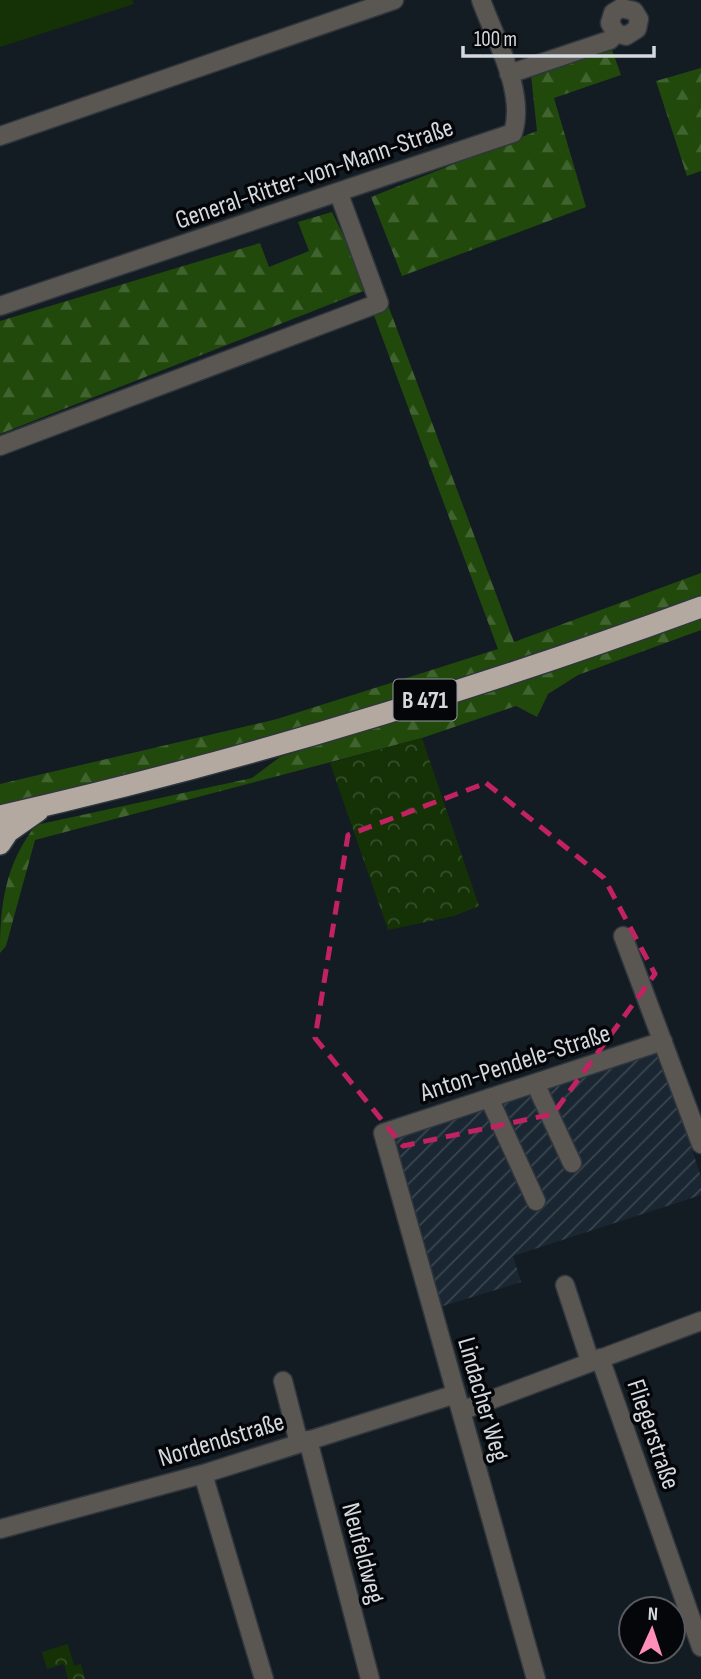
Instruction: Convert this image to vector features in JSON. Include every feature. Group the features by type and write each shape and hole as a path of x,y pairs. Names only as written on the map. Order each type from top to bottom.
{"highway":[{"name":"B 471","path":"0,816 206,765 357,722 597,645 701,607"},
{"path":"0,844 8,832 46,805"}],"street":[{"path":"0,136 394,0"},
{"name":"General-Ritter-von-Mann-Straße","path":"0,306 339,194 513,133 518,117 509,74 481,0"},
{"path":"509,74 610,40 616,33"},
{"path":"0,446 379,303 339,194"},
{"path":"623,936 701,1144"},
{"name":"Anton-Pendele-Straße","path":"383,1133 663,1041"},
{"path":"535,1083 572,1163"},
{"path":"489,1098 536,1201"},
{"name":"Lindacher Weg","path":"383,1133 536,1679"},
{"name":"Fliegerstraße","path":"565,1285 701,1647"},
{"name":"Nordendstraße","path":"0,1529 203,1474 304,1442 458,1403 595,1360 701,1321"},
{"name":"Neufeldweg","path":"284,1381 304,1442 370,1679"},
{"path":"203,1474 264,1679"}],"highlighted area":[{"path":"486,783 604,878 655,974 553,1114 403,1146 315,1038 348,835"}],"shaded area":[{"path":"659,1048 701,1177 701,1195 513,1256 521,1282 440,1307 391,1136"}],"green space":[{"path":"0,0 132,0 134,4 0,47"},
{"path":"611,47 621,75 554,98 586,207 402,276 371,197 537,131 531,75"},
{"path":"701,68 701,171 687,176 656,81"},
{"path":"332,212 369,289 0,434 0,321 260,243 269,267 309,251 298,222"},
{"path":"388,305 514,642 701,573 701,598 592,638 272,740 0,809 0,784 277,719 498,649 372,310"},
{"path":"701,617 701,630 578,675 548,694 537,717 516,706 422,738 35,840 6,946 0,953 1,918 6,886 17,855 36,825 252,778 280,757 600,655"},
{"path":"422,738 479,906 454,916 388,930 330,763"},
{"path":"68,1644 74,1666 81,1664 85,1679 68,1679 64,1664 47,1669 42,1652"}]}
